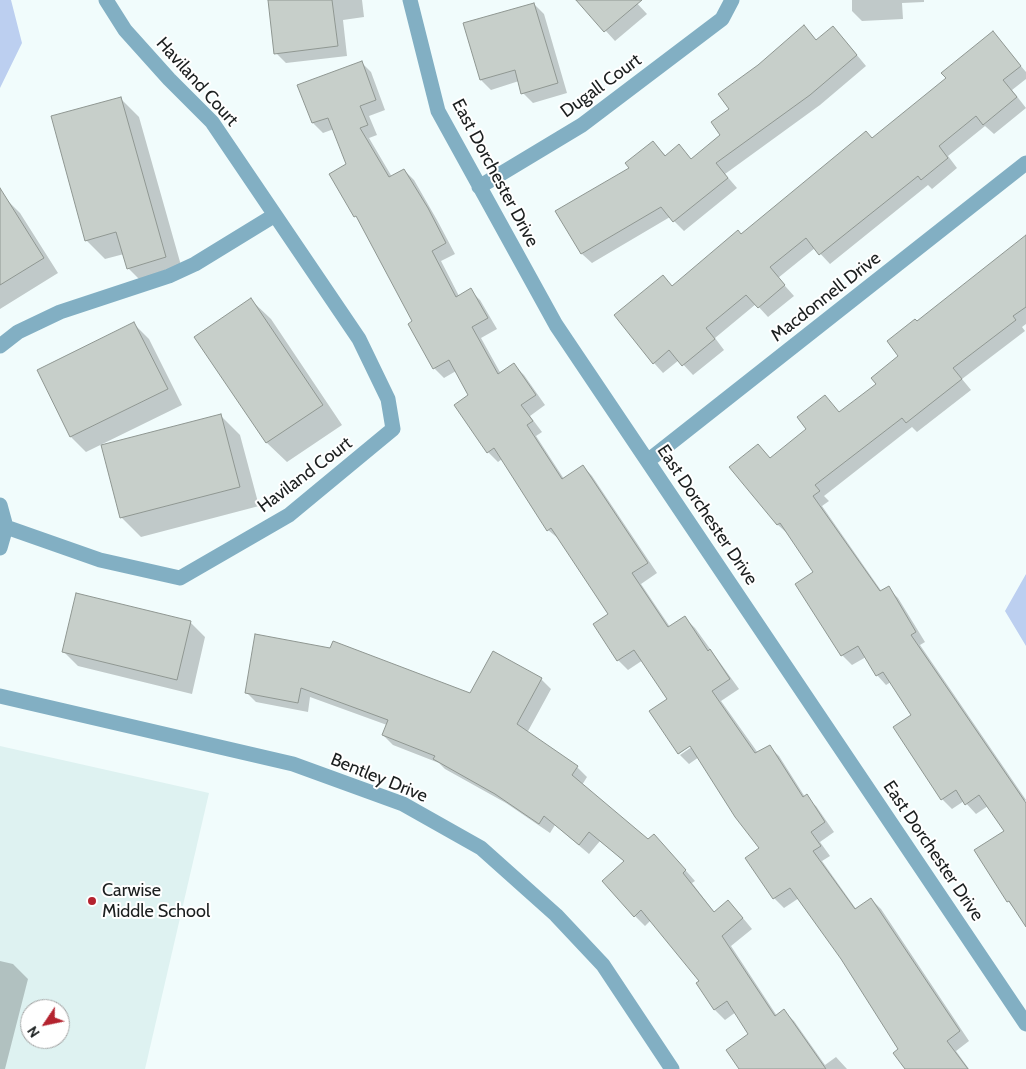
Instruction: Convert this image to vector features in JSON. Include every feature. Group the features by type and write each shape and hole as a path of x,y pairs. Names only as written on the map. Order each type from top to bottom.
{"street":[{"name":"Haviland Court","path":"6,527 100,560 180,578 289,515 393,429 388,398 359,339 212,122 169,79 125,30 106,0"},
{"name":"East Dorchester Drive","path":"410,0 438,111 556,325 649,460 1026,1024"},
{"name":"Dugall Court","path":"479,187 582,125 722,19 732,0"},
{"name":"Macdonnell Drive","path":"649,460 1026,163"},
{"path":"0,346 18,332 60,312 169,276 194,264 275,215"},
{"path":"0,505 6,527 0,548"},
{"name":"Bentley Drive","path":"0,696 293,764 403,804 481,848 556,915 603,965 672,1069"}],"shaded area":[{"name":"Carwise Middle School","path":"0,746 209,793 145,1069 0,1069"}],"water":[{"path":"0,0 11,0 22,43 0,88"},
{"path":"1026,574 1026,646 1005,611"}],"building":[{"path":"268,0 332,0 338,46 274,54"},
{"path":"576,0 642,0 604,32"},
{"path":"534,3 558,83 521,94 515,70 480,80 463,23"},
{"path":"804,25 816,40 833,26 857,55 810,95 716,163 728,178 673,222 661,207 581,254 555,211 629,168 625,163 653,141 665,156 679,144 691,159 720,135 711,122 729,109 718,94 758,65"},
{"path":"993,31 1021,66 1003,80 1017,97 983,125 976,116 939,146 948,158 921,180 918,176 819,255 806,238 770,267 785,285 758,308 746,295 706,328 715,339 682,366 669,350 653,364 614,315 663,275 672,286 738,230 741,234 866,131 872,138 946,78 941,73"},
{"path":"362,61 376,100 360,106 368,125 360,128 389,177 404,169 428,208 446,243 432,251 456,297 471,288 488,318 472,327 498,374 514,363 536,395 521,405 533,421 527,425 562,479 583,465 648,563 632,573 668,627 685,616 708,651 710,649 730,679 712,691 755,753 770,745 803,797 807,794 825,822 811,832 821,846 813,851 855,909 871,898 960,1031 947,1041 968,1069 905,1069 893,1053 898,1049 841,959 790,888 773,899 745,858 759,848 735,817 690,746 678,754 649,711 667,699 634,650 617,661 593,624 608,614 551,528 547,531 494,448 487,453 454,405 468,395 449,360 433,369 408,324 412,321 356,216 354,217 329,174 346,164 328,118 312,123 297,85"},
{"path":"121,97 166,257 127,269 116,232 85,241 51,116"},
{"path":"0,188 44,258 0,285"},
{"path":"1026,235 1026,307 1013,316 1016,320 953,368 962,379 906,423 902,418 815,485 820,491 813,496 880,591 889,586 916,632 911,635 1026,803 1026,927 1009,901 1007,902 974,850 1004,831 979,795 965,805 956,790 941,800 893,727 911,715 883,672 876,676 858,646 841,656 795,584 813,572 780,523 777,525 729,467 758,444 770,458 806,429 797,417 825,395 839,412 876,384 871,378 898,356 887,341 915,319 917,321"},
{"path":"251,298 323,405 266,443 194,337"},
{"path":"134,322 168,389 70,437 37,370"},
{"path":"221,414 240,487 120,518 101,445"},
{"path":"76,593 191,621 177,680 62,652"},
{"path":"255,634 330,648 333,641 470,693 493,651 542,678 517,724 578,766 572,775 648,839 654,834 686,870 683,873 714,912 728,900 743,918 722,936 775,1016 784,1009 826,1069 739,1069 726,1050 748,1034 727,1001 714,1010 696,983 699,981 641,910 634,917 602,881 624,861 589,832 579,845 544,816 539,824 495,794 433,759 435,756 382,735 388,720 301,688 298,703 245,693"}],"place":[{"name":"Carwise Middle School","path":"92,901"}]}
